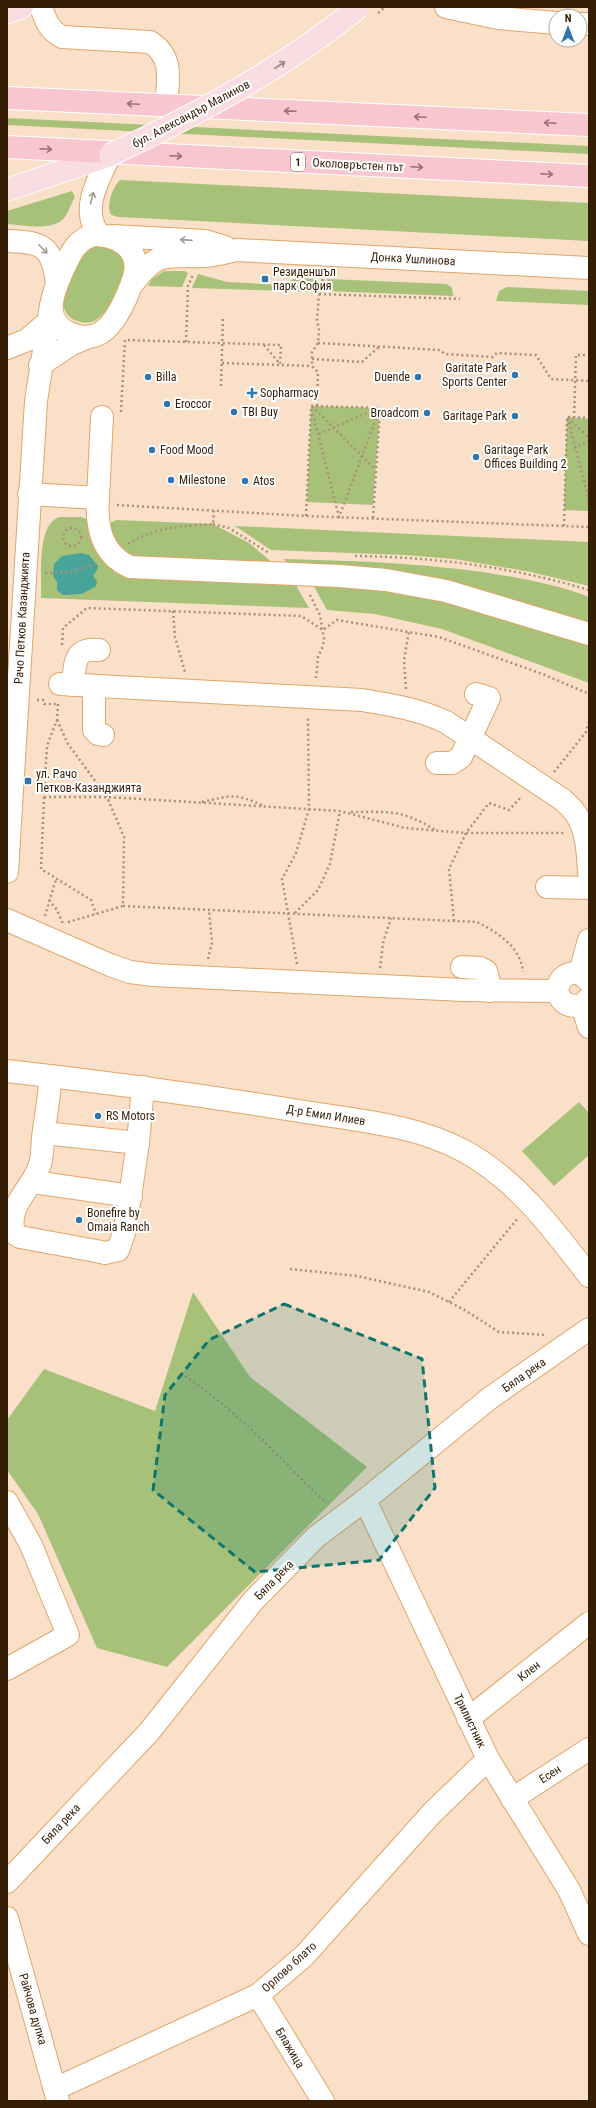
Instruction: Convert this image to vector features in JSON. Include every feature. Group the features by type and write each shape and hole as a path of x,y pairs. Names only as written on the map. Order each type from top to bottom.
{"highway":[{"path":"7,98 589,125"},
{"name":"Околовръстен път","path":"7,147 589,176"}],"main road":[{"path":"7,12 22,7"},
{"name":"бул. Александър Малинов","path":"7,190 110,156 217,102 280,65 333,28 359,7"}],"street":[{"path":"41,7 47,25 53,32 62,37 150,42 160,48 166,60 169,76 166,105"},
{"path":"446,7 498,18 548,22"},
{"path":"105,236 91,220 91,203 96,182 110,156"},
{"path":"89,236 105,236 125,244 133,255 136,267 132,282 114,322 105,330 70,345 40,365 25,361 7,348 27,340 49,314 57,283 73,249 89,236"},
{"name":"Донка Ушлинова","path":"105,236 205,241 237,250 589,268"},
{"path":"7,240 34,242 42,247 54,269 57,283"},
{"name":"Донка Ушлинова","path":"132,282 148,264 163,256 204,256 237,250"},
{"path":"49,314 64,329 74,334 91,336"},
{"name":"Рачо Петков Казанджията","path":"7,872 14,655 40,365 49,314"},
{"path":"111,417 107,498 97,517 106,558 140,568 365,578 439,590 589,634"},
{"path":"29,494 107,498"},
{"path":"99,650 87,650 79,655 75,663 76,685 94,730 98,734 103,735"},
{"path":"76,685 362,700 408,708 446,722 563,800 576,814 583,832 588,849 589,872"},
{"path":"437,764 452,764 458,761 471,738 489,698"},
{"path":"547,887 589,888"},
{"path":"7,920 40,930 110,965 130,972 489,991 557,991"},
{"path":"589,940 584,977 567,974 561,978 557,991 563,1002 576,1007 586,1001 589,1027"},
{"path":"462,967 480,968 486,971 489,991"},
{"name":"Д-р Емил Илиев","path":"7,1070 143,1087 387,1125 427,1135 464,1151 496,1172 530,1204 589,1276"},
{"path":"51,1076 40,1166 33,1182 18,1200 13,1216 14,1233 20,1237 105,1253 118,1250 125,1230 138,1143 143,1087"},
{"path":"44,1133 138,1143"},
{"path":"33,1182 131,1196"},
{"name":"Бяла река","path":"7,1882 148,1732 253,1601 316,1537 365,1500 490,1398 589,1329"},
{"name":"Трилистник","path":"365,1500 488,1759 569,1890 589,1934"},
{"path":"7,1502 31,1545 68,1635 7,1670"},
{"name":"Клен","path":"468,1719 589,1623"},
{"name":"Есен","path":"512,1799 589,1749"},
{"name":"Орлово блато","path":"57,2095 258,1995 304,1956 432,1813 488,1759"},
{"name":"Райчова дупка","path":"7,1918 57,2095"},
{"name":"Блажица","path":"258,1995 323,2101"}],"path":[{"path":"186,342 188,286 194,271"},
{"path":"312,366 312,352 318,343 319,330 317,320 319,294 324,275"},
{"path":"319,294 460,299"},
{"path":"221,386 223,316"},
{"path":"111,417 125,340 281,345 280,365"},
{"path":"318,343 440,350 445,354 493,357 497,353 536,355 551,379 589,381"},
{"path":"264,345 280,365"},
{"path":"312,359 362,362 380,346"},
{"path":"574,418 576,355 589,355"},
{"path":"222,363 312,366 318,372 317,406"},
{"path":"311,406 380,408"},
{"path":"311,406 375,469"},
{"path":"311,406 339,517"},
{"path":"306,516 311,406"},
{"path":"319,434 380,408"},
{"path":"339,517 380,408"},
{"path":"372,518 380,408"},
{"path":"567,417 589,418"},
{"path":"567,417 589,438"},
{"path":"567,417 589,501"},
{"path":"564,526 567,417"},
{"path":"574,448 589,441"},
{"path":"107,498 117,506 306,516 589,527"},
{"path":"213,524 214,511"},
{"path":"50,573 83,570 106,558 143,535 161,529 213,524 229,528 269,553 294,574"},
{"path":"73,528 78,530 80,539 77,544 70,545 65,542 63,534 67,529 73,528"},
{"path":"269,553 275,554"},
{"path":"347,556 423,558 466,564 554,579 589,590"},
{"path":"300,982 282,879 296,853 309,809 308,697 318,673 318,657 323,646 323,630 320,615 313,599"},
{"path":"62,649 63,628 87,608 301,616 323,630"},
{"path":"173,611 176,637 190,691"},
{"path":"323,630 337,620 439,637 545,675 589,694"},
{"path":"408,708 404,660 409,631"},
{"path":"76,685 57,720 47,746 41,869 91,900 96,914"},
{"path":"57,720 68,744 107,797 124,837 123,906"},
{"path":"454,921 449,868 466,833 489,803 509,810 536,781 553,774 586,732 589,721"},
{"path":"198,803 228,796 241,796 267,807"},
{"path":"44,797 107,797 348,812 396,812 420,820 436,830"},
{"path":"295,913 318,890 330,864 340,811"},
{"path":"348,812 382,823 405,828 466,833 529,834 583,832"},
{"path":"40,930 56,879"},
{"path":"49,900 57,910 63,924"},
{"path":"40,930 123,906 478,922 498,932 518,953 523,968 524,992"},
{"path":"204,977 212,943 209,910"},
{"path":"380,986 380,957 391,918"},
{"path":"450,1302 530,1204"},
{"path":"290,1269 357,1276 429,1292 450,1302 499,1332 544,1336 551,1334"},
{"path":"185,1376 211,1394 228,1409 256,1434 310,1489 343,1516"}],"highlighted area":[{"path":"284,1304 422,1359 435,1488 379,1560 255,1572 153,1490 165,1395 209,1340"}],"green space":[{"path":"7,118 589,146 589,154 7,125"},
{"path":"120,180 589,203 589,241 119,217 111,215 109,206 112,192"},
{"path":"72,191 75,197 65,217 60,222 54,225 46,226 7,224 7,211"},
{"path":"96,246 107,248 117,253 121,257 124,268 116,291 106,310 97,319 85,323 70,317 66,312 64,306 65,293 82,256 87,250"},
{"path":"164,271 184,271 188,273 182,287 148,286 152,279"},
{"path":"198,274 227,282 281,285 296,278 317,279 314,292 192,288"},
{"path":"327,279 447,284 452,288 453,296 326,291"},
{"path":"507,287 589,291 589,305 496,301 499,291"},
{"path":"311,406 380,408 373,505 307,502"},
{"path":"567,417 589,419 589,511 564,510"},
{"path":"60,517 81,517 87,519 93,543 101,556 294,582 309,608 41,598 41,565 44,540 47,529 52,521"},
{"path":"116,520 213,524 249,543 278,567 132,561 112,545 109,524"},
{"path":"235,526 589,542 589,586 531,572 454,559 404,555 271,550"},
{"path":"283,559 423,565 507,576 538,582 589,597 589,627 296,568"},
{"path":"312,583 356,585 487,610 589,640 589,683 442,629 375,614 327,610"},
{"path":"579,1102 589,1113 589,1155 554,1186 522,1151"},
{"path":"193,1292 250,1377 367,1467 167,1667 97,1648 38,1514 7,1470 7,1420 44,1369 155,1411"}],"water":[{"path":"81,553 89,555 98,566 93,576 97,581 96,586 82,594 63,595 57,590 57,582 53,576 54,564 62,556"}],"place":[{"name":"Резиденшъл парк София","path":"265,279"},
{"name":"Garitate Park Sports Center","path":"515,375"},
{"name":"Billa","path":"148,377"},
{"name":"Duende","path":"418,377"},
{"name":"Sopharmacy","path":"252,393"},
{"name":"Eroccor","path":"167,404"},
{"name":"TBI Buy","path":"234,412"},
{"name":"Broadcom","path":"427,413"},
{"name":"Garitage Park","path":"515,416"},
{"name":"Food Mood","path":"152,450"},
{"name":"Garitage Park Offices Building 2","path":"476,457"},
{"name":"Milestone","path":"171,480"},
{"name":"Atos","path":"245,481"},
{"name":"ул. Рачо Петков-Казанджията","path":"28,781"},
{"name":"RS Motors","path":"98,1116"},
{"name":"Bonefire by Omaia Ranch","path":"79,1220"}]}
